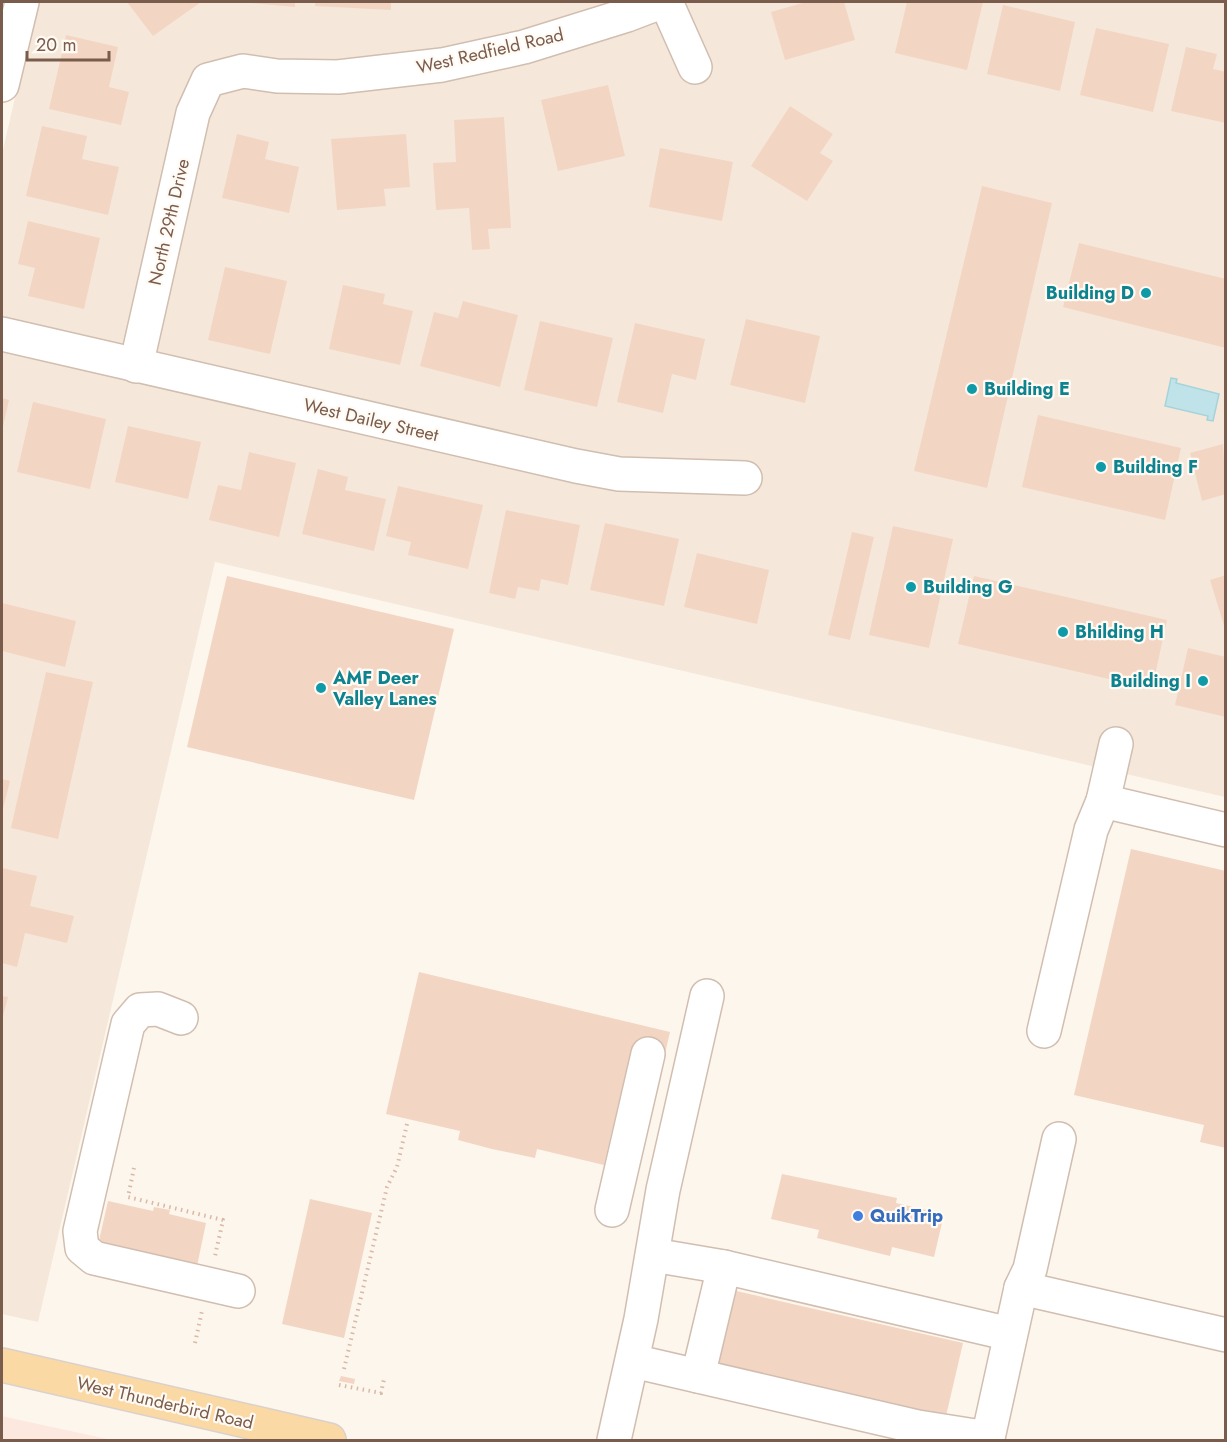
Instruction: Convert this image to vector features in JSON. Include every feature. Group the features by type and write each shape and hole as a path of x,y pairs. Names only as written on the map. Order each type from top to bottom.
{"main road":[{"name":"West Thunderbird Road","path":"2,1365 329,1440"}],"street":[{"path":"2,85 22,2"},
{"name":"West Redfield Road","path":"208,80 243,71 277,76 338,76 442,65 550,40 661,2"},
{"path":"666,2 695,67"},
{"name":"North 29th Drive","path":"136,366 193,113 208,80"},
{"name":"West Dailey Street","path":"2,334 576,466 620,474 745,478"},
{"path":"1044,1031 1091,830 1103,801 1116,744"},
{"path":"1103,801 1226,830"},
{"path":"614,1440 633,1362 663,1190 707,996"},
{"path":"181,1018 158,1009 140,1011 128,1024 80,1231 82,1248 94,1258 238,1291"},
{"path":"612,1210 648,1054"},
{"path":"633,1362 918,1427 987,1438 1021,1288 1030,1269 1059,1139"},
{"path":"653,1255 724,1267 1010,1334"},
{"path":"698,1376 724,1267"},
{"path":"1021,1288 1226,1335"}],"path":[{"path":"344,1370 387,1187 397,1167 407,1124"},
{"path":"134,1168 128,1197 223,1220 213,1266"},
{"path":"195,1343 204,1305"},
{"path":"339,1385 381,1393 384,1379"}],"shaded area":[{"path":"37,2 1225,2 1225,797 215,562 38,1322 2,1314 2,154"},
{"path":"2,1416 15,1419 112,1440 2,1440"}],"water":[{"path":"1171,378 1177,379 1176,383 1219,394 1213,421 1207,420 1208,416 1165,406"}],"building":[{"path":"127,2 201,2 153,36"},
{"path":"239,2 295,2 295,7"},
{"path":"315,2 391,2 391,10 315,6"},
{"path":"806,2 844,2 855,40 785,60 771,12"},
{"path":"907,2 983,2 967,70 895,53"},
{"path":"1003,5 1075,22 1060,91 987,74"},
{"path":"1096,28 1169,44 1153,112 1080,95"},
{"path":"66,35 118,47 109,87 129,92 121,125 49,109"},
{"path":"1186,47 1217,54 1213,69 1226,72 1226,123 1171,111"},
{"path":"608,85 625,156 558,171 541,100"},
{"path":"790,106 833,134 820,153 833,161 807,201 751,166"},
{"path":"504,117 511,228 488,229 490,249 472,250 469,208 436,210 433,163 456,162 454,120"},
{"path":"42,126 87,136 82,159 119,167 108,215 26,196"},
{"path":"237,134 269,142 265,159 299,167 289,213 222,198"},
{"path":"406,134 410,187 384,189 386,206 337,210 331,139"},
{"path":"660,148 733,162 722,221 649,207"},
{"name":"Building E","path":"982,186 1052,203 987,488 914,471"},
{"path":"28,221 100,238 84,309 28,296 35,268 18,264"},
{"name":"Building D","path":"1079,243 1226,279 1226,348 1063,307"},
{"path":"225,267 287,281 270,354 208,340"},
{"path":"343,285 385,294 383,304 413,311 400,365 329,349"},
{"path":"463,301 518,315 500,387 420,366 434,312 458,318"},
{"path":"746,319 820,336 805,403 730,385"},
{"path":"540,321 613,338 597,407 524,390"},
{"path":"635,323 705,339 696,380 672,374 663,413 617,402"},
{"path":"2,398 9,400 2,431"},
{"path":"33,402 106,419 90,489 17,472"},
{"name":"Building F","path":"1038,415 1181,448 1165,520 1022,487"},
{"path":"128,426 201,442 188,499 115,482"},
{"path":"1223,444 1226,494 1202,501 1190,453"},
{"path":"249,452 296,463 279,537 209,520 218,485 241,490"},
{"path":"318,469 348,477 345,490 386,499 374,551 302,534"},
{"path":"398,486 483,505 468,569 408,555 411,542 386,536"},
{"path":"506,510 580,525 568,585 541,579 539,591 518,587 515,599 489,593"},
{"path":"605,523 679,539 664,606 590,590"},
{"name":"Building G","path":"893,526 953,539 929,648 869,635"},
{"path":"852,532 874,537 850,640 828,635"},
{"path":"697,553 769,570 757,624 684,607"},
{"path":"1226,575 1226,629 1225,629 1210,580"},
{"name":"AMF Deer Valley Lanes","path":"227,576 454,629 414,800 187,747"},
{"name":"Bhilding H","path":"974,576 1167,620 1152,689 958,644"},
{"path":"2,603 76,621 65,667 2,651"},
{"name":"Building I","path":"1188,648 1226,657 1226,717 1175,705"},
{"path":"46,672 93,682 58,839 11,828"},
{"path":"2,779 10,781 2,813"},
{"path":"1131,849 1226,871 1226,1148 1200,1142 1204,1125 1074,1095"},
{"path":"2,868 37,876 30,906 74,916 67,943 25,933 17,967 2,963"},
{"path":"419,972 670,1032 664,1058 631,1050 604,1165 537,1149 535,1158 492,1149 458,1140 460,1131 386,1114"},
{"path":"2,996 8,997 2,1020"},
{"name":"QuikTrip","path":"782,1174 897,1198 896,1203 944,1214 934,1257 892,1247 890,1256 817,1238 819,1230 771,1219"},
{"path":"310,1199 372,1213 344,1338 282,1324"},
{"path":"108,1201 153,1211 154,1207 170,1210 169,1214 206,1223 197,1266 98,1245"},
{"path":"732,1290 963,1343 946,1416 715,1364"},
{"path":"341,1376 355,1379 354,1384 339,1381"}],"place":[{"name":"Building D","path":"1146,293"},
{"name":"Building E","path":"972,389"},
{"name":"Building F","path":"1101,467"},
{"name":"Building G","path":"911,587"},
{"name":"Bhilding H","path":"1063,632"},
{"name":"Building I","path":"1203,681"},
{"name":"AMF Deer Valley Lanes","path":"321,688"},
{"name":"QuikTrip","path":"858,1216"}]}
